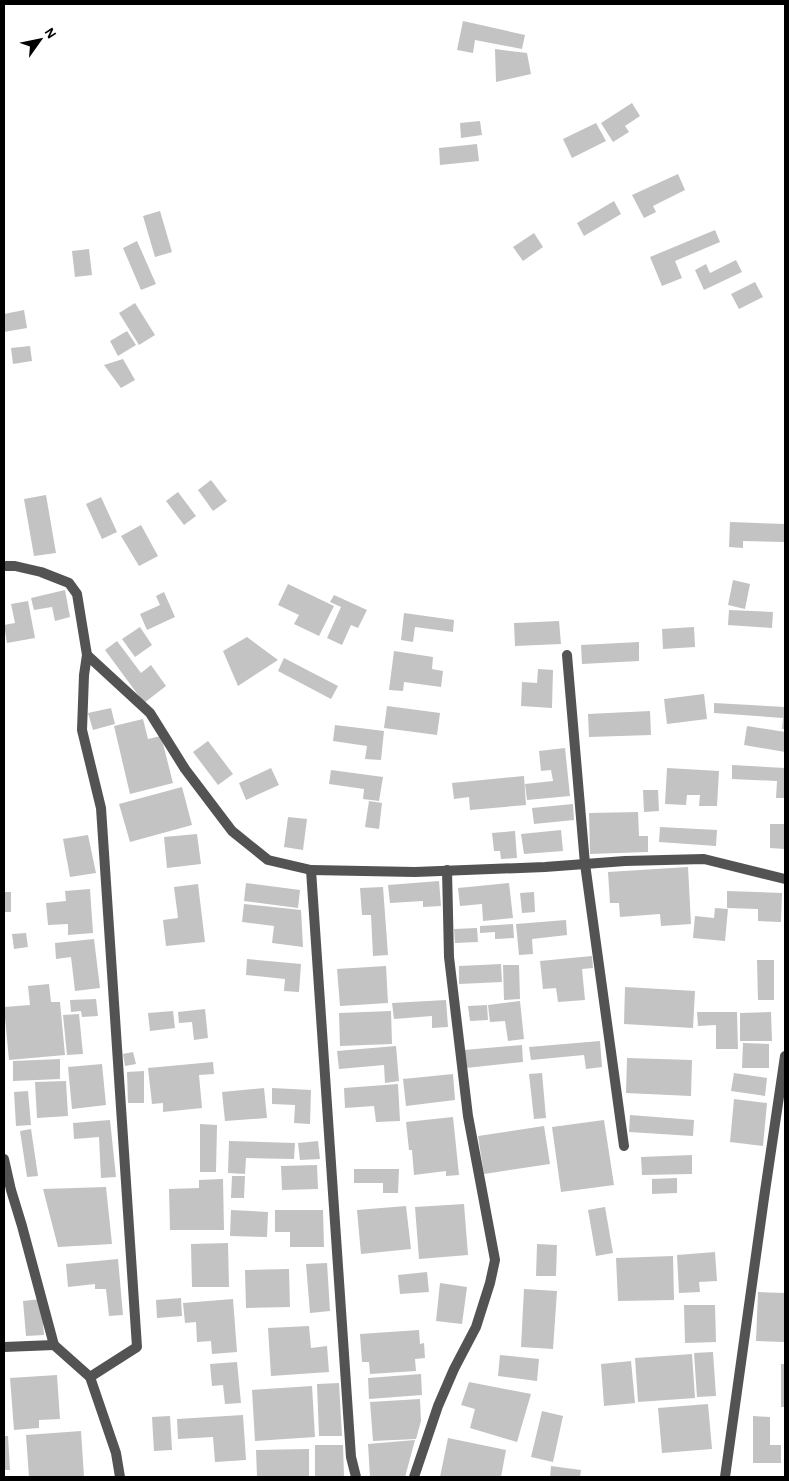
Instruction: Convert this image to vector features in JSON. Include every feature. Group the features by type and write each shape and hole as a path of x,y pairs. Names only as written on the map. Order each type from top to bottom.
{"street":[{"path":"4,566 15,566 41,572 69,584 77,594 87,655 84,675 82,730 101,808 136,1347 90,1377"},
{"path":"87,655 150,713 185,768 232,830 268,860 311,870 415,872 625,861 704,859 785,879"},
{"path":"567,655 585,864 624,1146"},
{"path":"311,870 351,1457 356,1477"},
{"path":"414,1477 438,1406 454,1369 476,1327 495,1260 468,1116 449,957 447,870"},
{"path":"725,1477 785,1056"},
{"path":"4,1159 7,1191 22,1226 54,1345 90,1377 116,1453 120,1477"},
{"path":"4,1347 54,1345"}],"building":[{"path":"463,21 525,35 522,49 475,40 473,53 457,50"},
{"path":"495,49 527,53 531,74 496,82"},
{"path":"632,103 640,116 625,126 629,132 613,142 601,123"},
{"path":"480,121 482,135 461,138 460,123"},
{"path":"596,123 606,141 572,158 563,139"},
{"path":"477,144 479,161 440,165 439,148"},
{"path":"678,174 685,190 653,206 656,212 644,218 632,195"},
{"path":"614,201 621,214 584,236 577,223"},
{"path":"160,211 172,252 155,257 143,216"},
{"path":"715,230 720,242 675,261 682,278 662,286 650,257"},
{"path":"534,233 543,247 523,261 513,247"},
{"path":"137,241 156,284 141,290 123,248"},
{"path":"89,249 92,275 75,277 72,251"},
{"path":"736,260 742,272 704,290 695,270 706,264 710,273"},
{"path":"755,282 763,297 739,309 731,294"},
{"path":"135,303 155,335 139,345 119,313"},
{"path":"24,310 27,328 4,332 4,314"},
{"path":"127,331 136,345 118,356 110,341"},
{"path":"30,346 32,361 13,364 11,348"},
{"path":"123,359 135,380 121,388 104,365"},
{"path":"211,480 227,501 213,511 198,490"},
{"path":"178,492 196,516 184,525 166,501"},
{"path":"46,495 56,553 34,556 24,499"},
{"path":"101,497 117,532 102,539 86,504"},
{"path":"730,522 785,524 785,542 743,541 743,548 729,547"},
{"path":"141,525 158,556 139,566 121,536"},
{"path":"733,580 750,584 745,609 728,605"},
{"path":"288,584 334,606 319,636 294,624 299,615 278,605"},
{"path":"65,590 70,617 55,621 52,607 34,610 31,598"},
{"path":"164,592 175,617 147,630 140,614 160,605 156,596"},
{"path":"334,595 367,610 358,628 351,625 342,645 327,638 341,607 330,602"},
{"path":"28,601 35,638 7,643 4,625 15,623 11,604"},
{"path":"729,610 773,612 772,628 728,625"},
{"path":"404,613 454,620 453,632 415,627 413,642 401,640"},
{"path":"559,621 561,644 515,646 514,623"},
{"path":"140,627 152,645 135,657 122,639"},
{"path":"694,627 695,647 663,649 662,629"},
{"path":"247,637 278,660 238,686 223,651"},
{"path":"117,641 141,673 151,665 166,686 144,703 105,650"},
{"path":"639,642 639,661 582,664 581,645"},
{"path":"394,651 433,657 432,669 443,671 441,687 404,682 403,691 389,690"},
{"path":"284,658 338,686 331,699 278,671"},
{"path":"538,669 553,670 552,708 521,706 522,682 537,683"},
{"path":"704,694 707,719 667,724 664,699"},
{"path":"714,703 785,707 785,729 782,729 783,718 714,713"},
{"path":"387,706 440,713 437,735 384,728"},
{"path":"111,708 115,724 93,730 88,713"},
{"path":"650,711 651,735 589,737 588,714"},
{"path":"143,719 148,739 161,736 173,783 130,794 114,726"},
{"path":"335,725 384,731 381,760 365,759 367,746 333,741"},
{"path":"747,726 785,732 785,752 744,745"},
{"path":"208,741 233,774 218,785 193,752"},
{"path":"565,748 570,796 527,800 525,784 553,781 551,770 541,771 539,751"},
{"path":"732,765 785,768 785,798 776,798 777,781 732,779"},
{"path":"271,768 279,785 246,800 239,783"},
{"path":"667,768 719,771 717,806 699,806 700,795 687,795 686,805 665,804"},
{"path":"331,770 383,777 379,801 363,799 364,789 329,784"},
{"path":"524,776 526,805 470,810 469,797 454,799 452,783"},
{"path":"182,787 192,825 130,842 119,804"},
{"path":"643,790 658,790 659,811 644,812"},
{"path":"369,801 382,803 379,829 365,827"},
{"path":"573,804 574,820 534,824 532,808"},
{"path":"638,812 639,836 648,836 648,852 590,854 589,813"},
{"path":"288,817 307,819 303,850 284,847"},
{"path":"770,824 785,824 785,849 770,848"},
{"path":"660,827 717,830 716,846 659,842"},
{"path":"561,830 563,851 524,854 521,834"},
{"path":"515,831 517,858 501,859 500,851 494,851 492,833"},
{"path":"197,834 201,864 167,868 164,837"},
{"path":"88,835 96,873 70,877 63,839"},
{"path":"688,867 691,924 661,926 660,914 620,917 619,903 610,903 608,872"},
{"path":"439,881 441,906 423,907 423,901 390,903 388,885"},
{"path":"246,883 300,890 298,908 244,901"},
{"path":"509,883 513,918 483,921 482,904 460,906 458,888"},
{"path":"198,884 205,942 166,946 163,920 178,918 174,887"},
{"path":"383,887 388,955 373,956 371,915 362,915 360,888"},
{"path":"90,889 93,933 68,935 68,924 48,925 46,903 66,901 65,891"},
{"path":"727,891 782,893 781,922 758,921 758,909 727,908"},
{"path":"4,892 11,892 11,912 4,912"},
{"path":"534,892 535,912 522,913 520,893"},
{"path":"244,904 301,910 303,947 272,943 274,926 242,922"},
{"path":"715,908 728,909 725,941 693,938 695,916 714,918"},
{"path":"566,920 567,935 532,939 533,954 519,955 516,924"},
{"path":"513,924 514,938 495,939 495,932 480,933 480,926"},
{"path":"477,928 478,942 455,943 454,929"},
{"path":"26,933 28,947 14,949 12,934"},
{"path":"94,939 100,988 75,991 71,957 56,959 55,943"},
{"path":"592,956 593,968 582,969 585,1000 558,1002 556,988 543,989 540,961"},
{"path":"247,959 301,964 299,992 284,991 285,979 246,975"},
{"path":"757,960 774,960 774,1000 758,1000"},
{"path":"501,964 502,982 459,984 459,966"},
{"path":"503,965 519,965 520,999 504,1000"},
{"path":"386,966 388,1003 340,1006 337,969"},
{"path":"49,984 51,1002 60,1002 65,1055 9,1060 4,1007 30,1005 28,986"},
{"path":"625,987 695,991 693,1028 624,1024"},
{"path":"96,999 98,1016 82,1017 81,1011 71,1012 70,1000"},
{"path":"446,1000 448,1027 432,1028 432,1016 394,1019 392,1003"},
{"path":"520,1001 524,1039 508,1041 505,1021 490,1022 488,1005"},
{"path":"487,1005 488,1020 470,1021 468,1006"},
{"path":"205,1009 208,1038 194,1040 192,1022 179,1023 178,1012"},
{"path":"173,1011 175,1028 150,1031 148,1013"},
{"path":"391,1011 392,1044 340,1046 339,1013"},
{"path":"697,1012 737,1012 738,1049 716,1049 716,1025 698,1026"},
{"path":"771,1012 772,1041 740,1041 740,1013"},
{"path":"79,1014 83,1054 67,1055 63,1015"},
{"path":"600,1041 602,1067 586,1069 584,1055 531,1060 529,1047"},
{"path":"743,1043 769,1044 769,1068 742,1068"},
{"path":"522,1045 523,1062 466,1068 464,1050"},
{"path":"396,1046 399,1081 385,1083 384,1065 339,1069 337,1051"},
{"path":"133,1052 136,1064 125,1066 123,1054"},
{"path":"627,1058 692,1060 691,1096 626,1093"},
{"path":"60,1059 60,1079 13,1081 13,1061"},
{"path":"213,1062 214,1074 199,1075 202,1108 163,1112 163,1103 152,1104 148,1068"},
{"path":"102,1064 106,1105 72,1109 68,1067"},
{"path":"144,1071 144,1103 128,1103 127,1072"},
{"path":"542,1073 546,1118 534,1119 529,1074"},
{"path":"734,1073 767,1078 765,1096 731,1091"},
{"path":"453,1074 455,1100 406,1106 403,1079"},
{"path":"66,1081 68,1116 37,1118 35,1082"},
{"path":"398,1084 400,1121 376,1122 374,1106 345,1108 344,1088"},
{"path":"264,1088 267,1118 225,1121 222,1092"},
{"path":"272,1088 311,1090 310,1124 294,1123 295,1105 272,1104"},
{"path":"28,1091 31,1125 16,1126 14,1092"},
{"path":"734,1099 767,1103 763,1146 730,1142"},
{"path":"630,1115 694,1120 693,1136 629,1132"},
{"path":"453,1117 459,1175 446,1176 446,1171 414,1175 412,1150 409,1150 406,1122"},
{"path":"110,1120 116,1177 101,1178 99,1137 74,1139 73,1123"},
{"path":"604,1120 614,1185 561,1192 552,1127"},
{"path":"200,1124 217,1125 216,1172 200,1172"},
{"path":"544,1126 550,1164 484,1174 478,1136"},
{"path":"31,1129 38,1176 27,1177 20,1131"},
{"path":"229,1141 295,1143 294,1159 246,1158 245,1174 228,1173"},
{"path":"318,1141 320,1159 300,1160 298,1143"},
{"path":"692,1155 692,1174 642,1175 641,1157"},
{"path":"317,1165 318,1189 282,1190 281,1166"},
{"path":"354,1169 399,1169 398,1193 383,1193 383,1183 354,1183"},
{"path":"232,1176 245,1176 244,1198 231,1198"},
{"path":"677,1178 677,1193 652,1194 652,1179"},
{"path":"223,1179 224,1230 170,1230 169,1189 199,1188 199,1180"},
{"path":"106,1187 112,1244 58,1247 43,1189"},
{"path":"464,1204 468,1255 419,1259 415,1207"},
{"path":"406,1206 411,1249 361,1254 357,1210"},
{"path":"605,1207 613,1253 596,1256 588,1210"},
{"path":"231,1210 268,1212 267,1237 230,1236"},
{"path":"275,1210 323,1210 324,1247 290,1247 290,1232 275,1232"},
{"path":"228,1243 229,1287 192,1287 191,1244"},
{"path":"537,1244 557,1245 556,1276 536,1276"},
{"path":"715,1252 717,1281 699,1282 700,1292 679,1293 677,1255"},
{"path":"673,1256 674,1300 618,1301 616,1258"},
{"path":"118,1259 123,1315 109,1316 106,1289 95,1289 95,1284 68,1287 66,1264"},
{"path":"327,1263 330,1311 310,1313 306,1264"},
{"path":"289,1269 290,1307 246,1308 245,1270"},
{"path":"427,1272 429,1292 400,1294 398,1275"},
{"path":"440,1283 467,1287 462,1324 436,1321"},
{"path":"524,1289 557,1291 553,1349 521,1347"},
{"path":"758,1292 785,1293 785,1342 756,1341"},
{"path":"181,1298 182,1316 157,1318 156,1300"},
{"path":"41,1299 44,1335 26,1336 23,1301"},
{"path":"233,1299 237,1352 212,1354 211,1341 197,1342 196,1322 185,1323 183,1303"},
{"path":"684,1305 715,1305 716,1342 685,1343"},
{"path":"309,1326 311,1348 327,1346 329,1372 271,1376 268,1328"},
{"path":"419,1330 420,1344 424,1343 425,1358 415,1359 416,1371 370,1374 369,1362 362,1362 360,1334"},
{"path":"713,1352 716,1396 697,1397 694,1353"},
{"path":"692,1354 695,1398 638,1402 635,1358"},
{"path":"500,1355 539,1359 537,1381 498,1376"},
{"path":"631,1361 635,1403 604,1406 601,1364"},
{"path":"237,1362 241,1403 225,1404 223,1385 212,1386 210,1364"},
{"path":"781,1364 785,1364 785,1407 781,1407"},
{"path":"421,1374 422,1395 369,1399 368,1378"},
{"path":"57,1375 60,1419 39,1420 39,1428 14,1430 10,1378"},
{"path":"469,1382 531,1394 517,1442 470,1428 475,1409 461,1405"},
{"path":"339,1383 342,1436 319,1436 317,1384"},
{"path":"312,1386 315,1437 255,1441 252,1390"},
{"path":"420,1399 421,1421 416,1439 373,1441 370,1402"},
{"path":"708,1404 712,1449 662,1453 658,1408"},
{"path":"542,1411 563,1416 553,1462 531,1457"},
{"path":"243,1415 246,1460 215,1462 213,1437 178,1439 177,1419"},
{"path":"170,1416 172,1450 154,1451 152,1417"},
{"path":"753,1416 770,1417 770,1445 781,1445 781,1463 753,1463"},
{"path":"81,1431 84,1477 29,1477 26,1435"},
{"path":"4,1436 8,1436 10,1470 4,1470"},
{"path":"448,1438 506,1450 501,1477 440,1477"},
{"path":"415,1440 405,1477 370,1477 368,1444"},
{"path":"315,1445 343,1445 344,1477 315,1477"},
{"path":"309,1449 309,1477 257,1477 256,1450"},
{"path":"551,1466 581,1470 580,1477 550,1477"}]}
